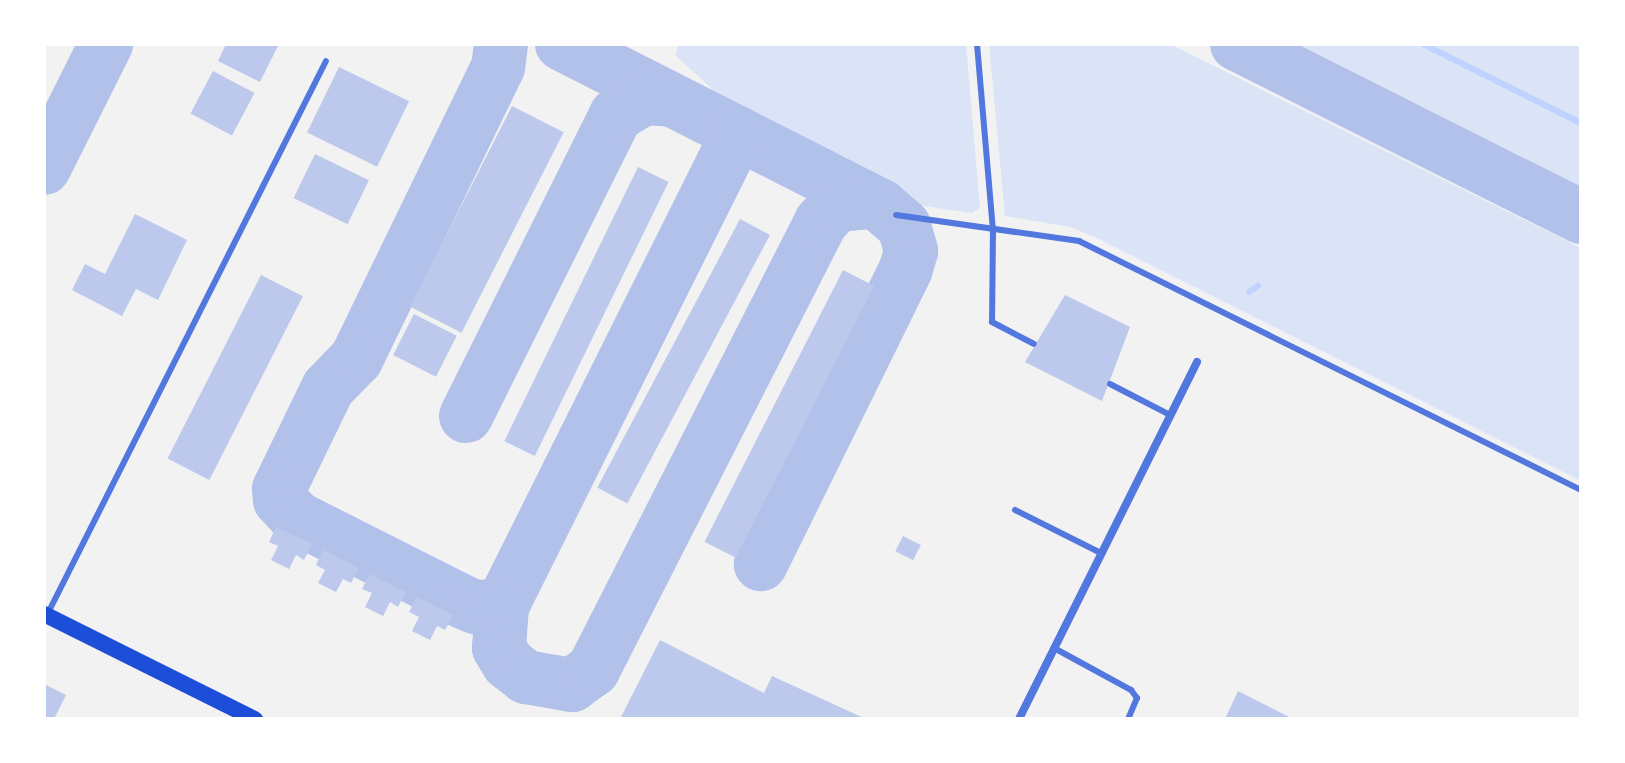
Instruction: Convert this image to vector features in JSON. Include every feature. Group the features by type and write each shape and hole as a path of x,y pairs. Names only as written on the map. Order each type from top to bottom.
{"main road":[{"path":"45,615 255,719"}],"street":[{"path":"1019,719 1197,362"}],"lane":[{"path":"977,44 993,229 992,322 1034,344"},
{"path":"45,615 326,61"},
{"path":"896,215 1066,238 1095,248 1581,490"},
{"path":"1110,384 1170,415"},
{"path":"1015,510 1101,553"},
{"path":"1054,648 1131,690 1137,698 1128,719"}],"shaded area":[{"path":"678,44 966,44 980,208 972,213 917,205 732,107 676,56"},
{"path":"989,44 1170,44 1581,248 1581,481 1095,237 1070,227 1005,216"},
{"path":"1292,44 1581,44 1581,189"}],"building":[{"path":"226,44 279,44 260,82 218,61"},
{"path":"339,67 409,101 377,167 307,133"},
{"path":"213,71 254,93 232,135 190,113"},
{"path":"512,106 564,132 462,333 410,306"},
{"path":"315,154 369,180 347,224 294,198"},
{"path":"638,167 669,182 535,456 504,441"},
{"path":"135,214 187,240 158,300 136,289 122,316 72,290 85,264 105,274"},
{"path":"740,219 770,235 627,503 597,487"},
{"path":"843,270 874,286 736,558 705,542"},
{"path":"261,275 303,296 209,480 167,459"},
{"path":"1065,295 1130,327 1102,401 1025,362"},
{"path":"414,314 457,336 436,377 393,355"},
{"path":"276,527 312,544 304,560 296,555 289,569 271,560 278,546 269,542"},
{"path":"903,536 921,545 913,560 895,551"},
{"path":"323,550 359,568 351,583 343,579 336,592 318,583 325,570 316,565"},
{"path":"370,574 406,592 398,607 390,602 383,616 365,607 372,593 362,589"},
{"path":"417,597 453,615 445,630 437,626 430,640 412,631 419,617 409,612"},
{"path":"660,640 764,693 772,676 866,719 620,719"},
{"path":"44,684 66,695 54,719 44,719"},
{"path":"1238,691 1293,719 1225,719"}],"waterway":[{"path":"1423,44 1581,123"},
{"path":"1249,292 1258,286"}],"taxiway":[{"path":"44,168 106,44"},
{"path":"501,44 498,67 356,359 328,388 279,489 280,500 297,518 475,607 502,606"},
{"path":"562,44 881,206 904,226 911,251 906,269 761,564"},
{"path":"1237,44 1581,217"},
{"path":"466,416 616,115 644,98 671,100"},
{"path":"738,133 502,606 499,648 508,663 526,677 572,685 593,670 821,222 837,205 872,202"}]}
